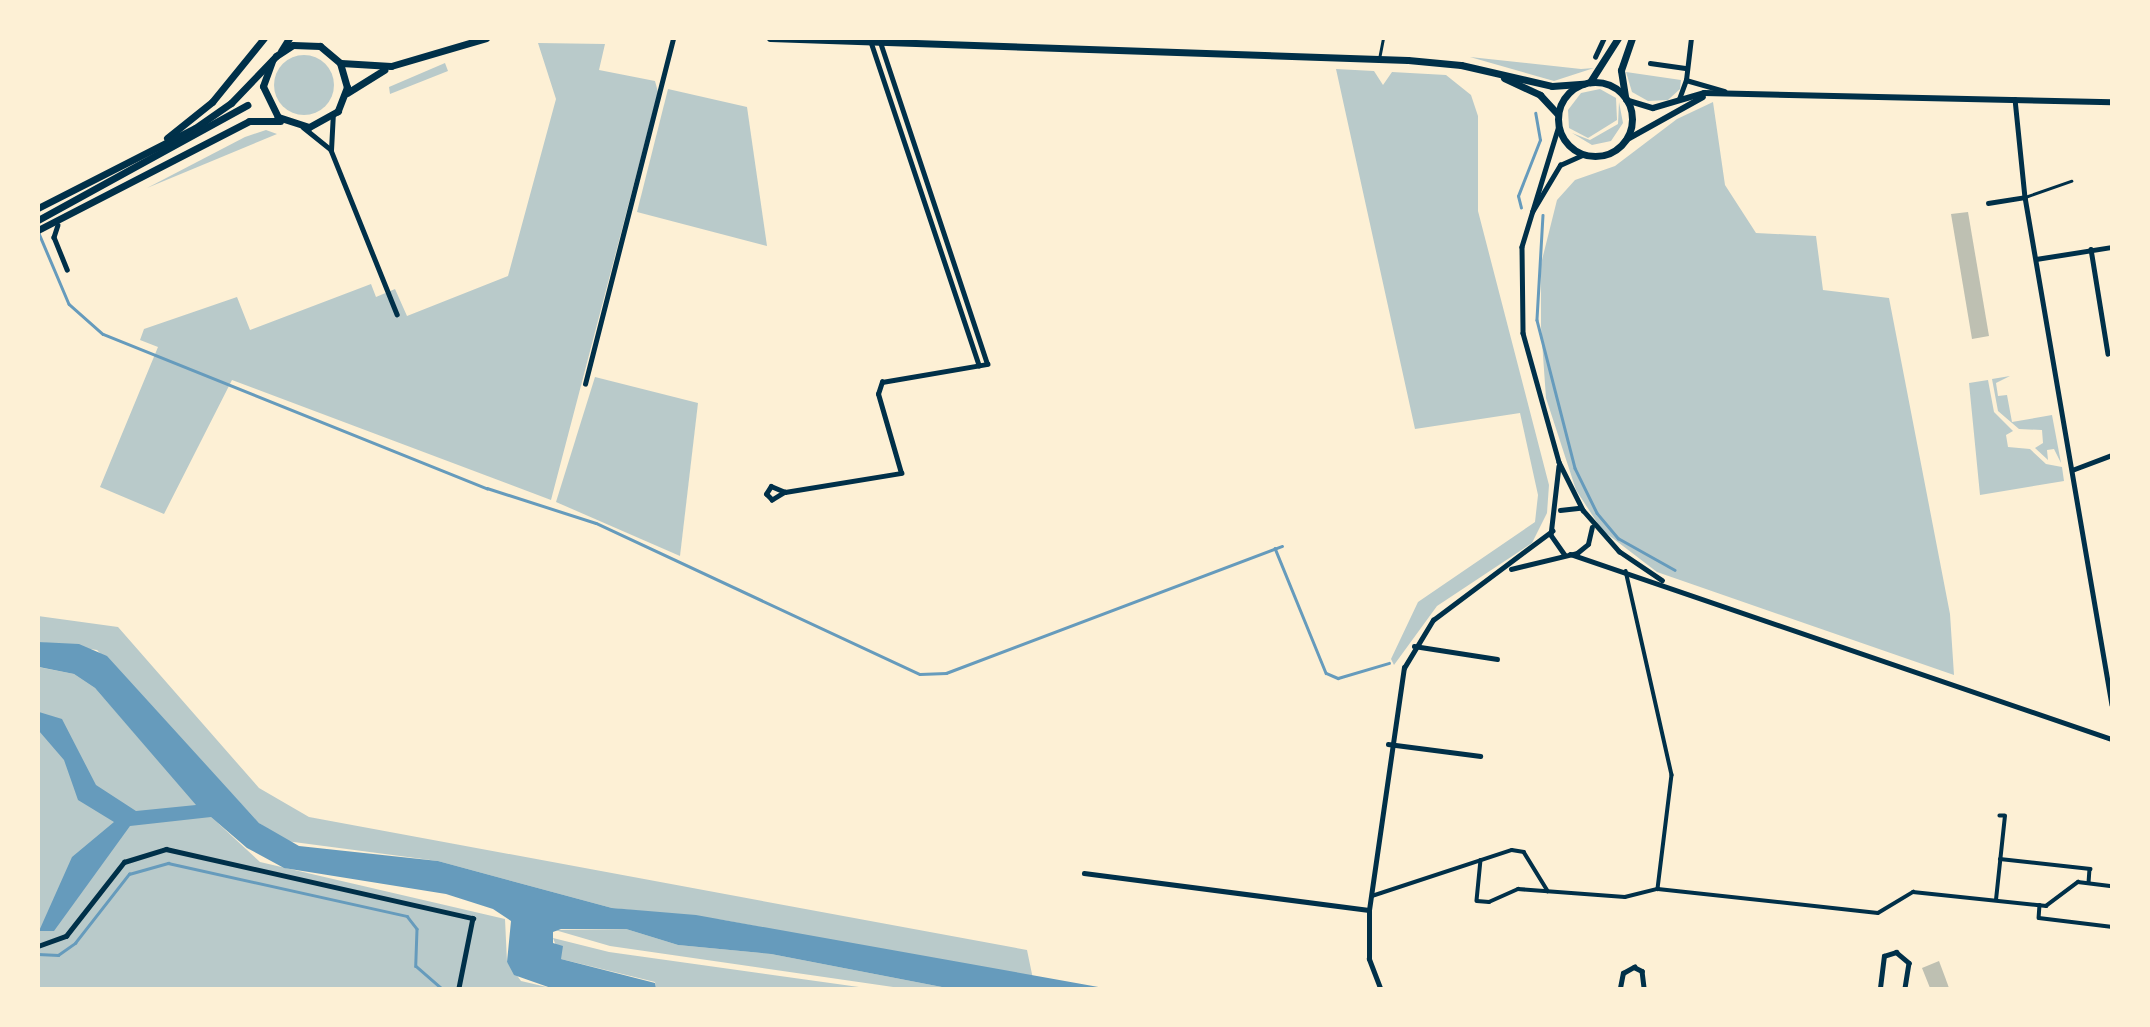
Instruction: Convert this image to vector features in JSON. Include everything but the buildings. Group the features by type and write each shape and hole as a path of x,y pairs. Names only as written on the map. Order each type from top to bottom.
{"main road":[{"path":"146,151 212,102 264,38"},
{"path":"39,208 225,107 272,61 289,38"},
{"path":"324,38 331,53 340,63 346,93"},
{"path":"38,230 249,121 302,127 333,117 346,93 391,66 486,38"},
{"path":"770,38 1379,59 1488,71 1552,86 1586,83 1611,86 1626,100 1653,108 1715,92 1808,98 2015,98 2112,102"},
{"path":"1618,38 1586,83 1565,96 1558,114 1559,129 1582,155 1603,156 1677,107 1715,92"},
{"path":"1626,140 1632,120 1620,71 1632,38"},
{"path":"281,51 306,44 331,53"},
{"path":"272,61 264,93 273,112 290,124"},
{"path":"340,63 391,66"},
{"path":"1488,71 1540,95 1558,114"},
{"path":"40,219 247,105"}],"street":[{"path":"585,384 673,38"},
{"path":"1595,57 1604,38"},
{"path":"1678,101 1686,80 1691,38"},
{"path":"871,41 979,365"},
{"path":"785,492 901,473 878,394 883,382 987,364 880,42"},
{"path":"1650,63 1687,68"},
{"path":"1686,80 1728,93"},
{"path":"2015,98 2025,197 2112,705"},
{"path":"333,117 331,150 397,314"},
{"path":"302,127 331,150"},
{"path":"1559,129 1530,215 1520,262 1520,317 1559,462 1583,510 1592,526 1666,583"},
{"path":"1530,215 1560,165 1582,155"},
{"path":"1988,203 2025,197"},
{"path":"58,225 54,237 67,270"},
{"path":"2036,259 2112,247"},
{"path":"2091,249 2108,354"},
{"path":"2071,470 2112,455"},
{"path":"1380,989 1368,959 1370,897 1388,744 1413,646 1443,611 1501,573 1552,531 1559,511 1559,462"},
{"path":"1559,511 1571,505 1583,510"},
{"path":"1501,573 1568,555 1588,544 1592,526"},
{"path":"1552,531 1556,549 1568,555 1666,583 2112,738"},
{"path":"1626,570 1672,775 1658,889"},
{"path":"1413,646 1497,659"},
{"path":"1388,744 1480,756"},
{"path":"1996,901 2000,816"},
{"path":"38,946 66,936 124,862 166,849 473,918 459,989"},
{"path":"1370,897 1481,860 1524,852 1549,891"},
{"path":"2000,859 2090,869 2089,883"},
{"path":"1481,860 1477,901 1518,889 1625,897 1658,889 1878,913 1913,892 2040,905 2078,882 2112,886"},
{"path":"1084,873 1369,910"},
{"path":"2040,905 2039,918 2112,927"},
{"path":"1880,989 1883,960 1896,952 1909,963 1905,989"},
{"path":"1620,989 1623,973 1634,967 1642,971 1643,989"}],"lane":[{"path":"1379,59 1383,38"},
{"path":"2025,197 2071,181"}],"shaded area":[{"path":"538,43 605,44 599,70 655,81 658,92 551,500 232,380 164,514 100,487 158,347 140,340 144,329 237,297 250,330 371,284 376,297 395,289 407,316 508,276 556,99"},
{"path":"304,55 321,60 329,68 334,85 329,102 321,110 304,115 287,110 279,102 274,85 279,68 287,60"},
{"path":"1470,57 1581,69 1594,68 1554,81"},
{"path":"445,63 448,71 390,94 389,87"},
{"path":"1336,69 1374,71 1383,85 1392,72 1446,75 1471,95 1478,116 1478,211 1549,485 1547,513 1532,543 1437,606 1394,665 1391,659 1418,602 1535,522 1538,495 1520,413 1415,429"},
{"path":"1626,72 1681,80 1680,89 1668,100 1648,101 1632,92"},
{"path":"668,89 747,107 767,246 637,212"},
{"path":"1600,89 1616,98 1617,120 1588,138 1569,128 1568,110 1581,93"},
{"path":"1619,102 1623,123 1611,141 1592,145 1572,133 1590,140 1618,124"},
{"path":"1713,102 1725,185 1756,233 1816,236 1823,290 1889,298 1950,614 1954,675 1657,572 1602,530 1576,490 1546,398 1541,327 1541,264 1557,200 1575,180 1615,166 1677,119"},
{"path":"266,130 277,134 147,188 245,137"},
{"path":"2010,376 1996,383 1998,396 2007,395 2012,422 2052,415 2061,463 2054,449 2047,450 2048,460 2035,448 2043,443 2042,430 2019,429 1998,411 1992,379"},
{"path":"595,377 698,403 680,556 556,502"},
{"path":"1988,380 1994,412 2013,431 2006,435 2008,447 2030,449 2046,464 2062,467 2064,481 1980,495 1969,383"},
{"path":"38,616 118,627 259,788 309,817 1027,950 1033,979 723,920 612,908 438,861 286,841 259,823 97,650 39,642"},
{"path":"38,667 74,674 95,688 195,802 260,862 505,919 507,962 521,981 551,988 39,988"},
{"path":"626,929 678,945 771,954 947,988 900,988 610,946 555,930"},
{"path":"553,938 609,952 866,988 656,988 655,982 561,959"}],"water":[{"path":"39,642 79,644 107,656 259,823 299,846 438,861 612,908 696,915 1104,988 947,988 771,954 678,945 626,929 561,929 553,932 553,943 563,946 561,959 655,983 656,988 551,988 514,975 507,962 511,921 493,909 446,894 284,868 247,848 211,817 130,826 54,931 39,931 72,857 114,822 78,800 64,760 39,731 39,712 62,719 96,785 136,811 196,805 95,688 74,674 39,667"}],"waterway":[{"path":"1521,208 1518,196 1540,140 1535,113"},
{"path":"1543,215 1537,320 1575,468 1597,513 1618,538 1675,570"},
{"path":"38,231 69,304 103,334 487,488 596,523 920,674 946,673 1282,546"},
{"path":"1275,548 1326,673 1338,678 1389,663"},
{"path":"38,954 58,955 75,943 129,874 168,863 407,916 417,929 416,966 441,988"}]}
